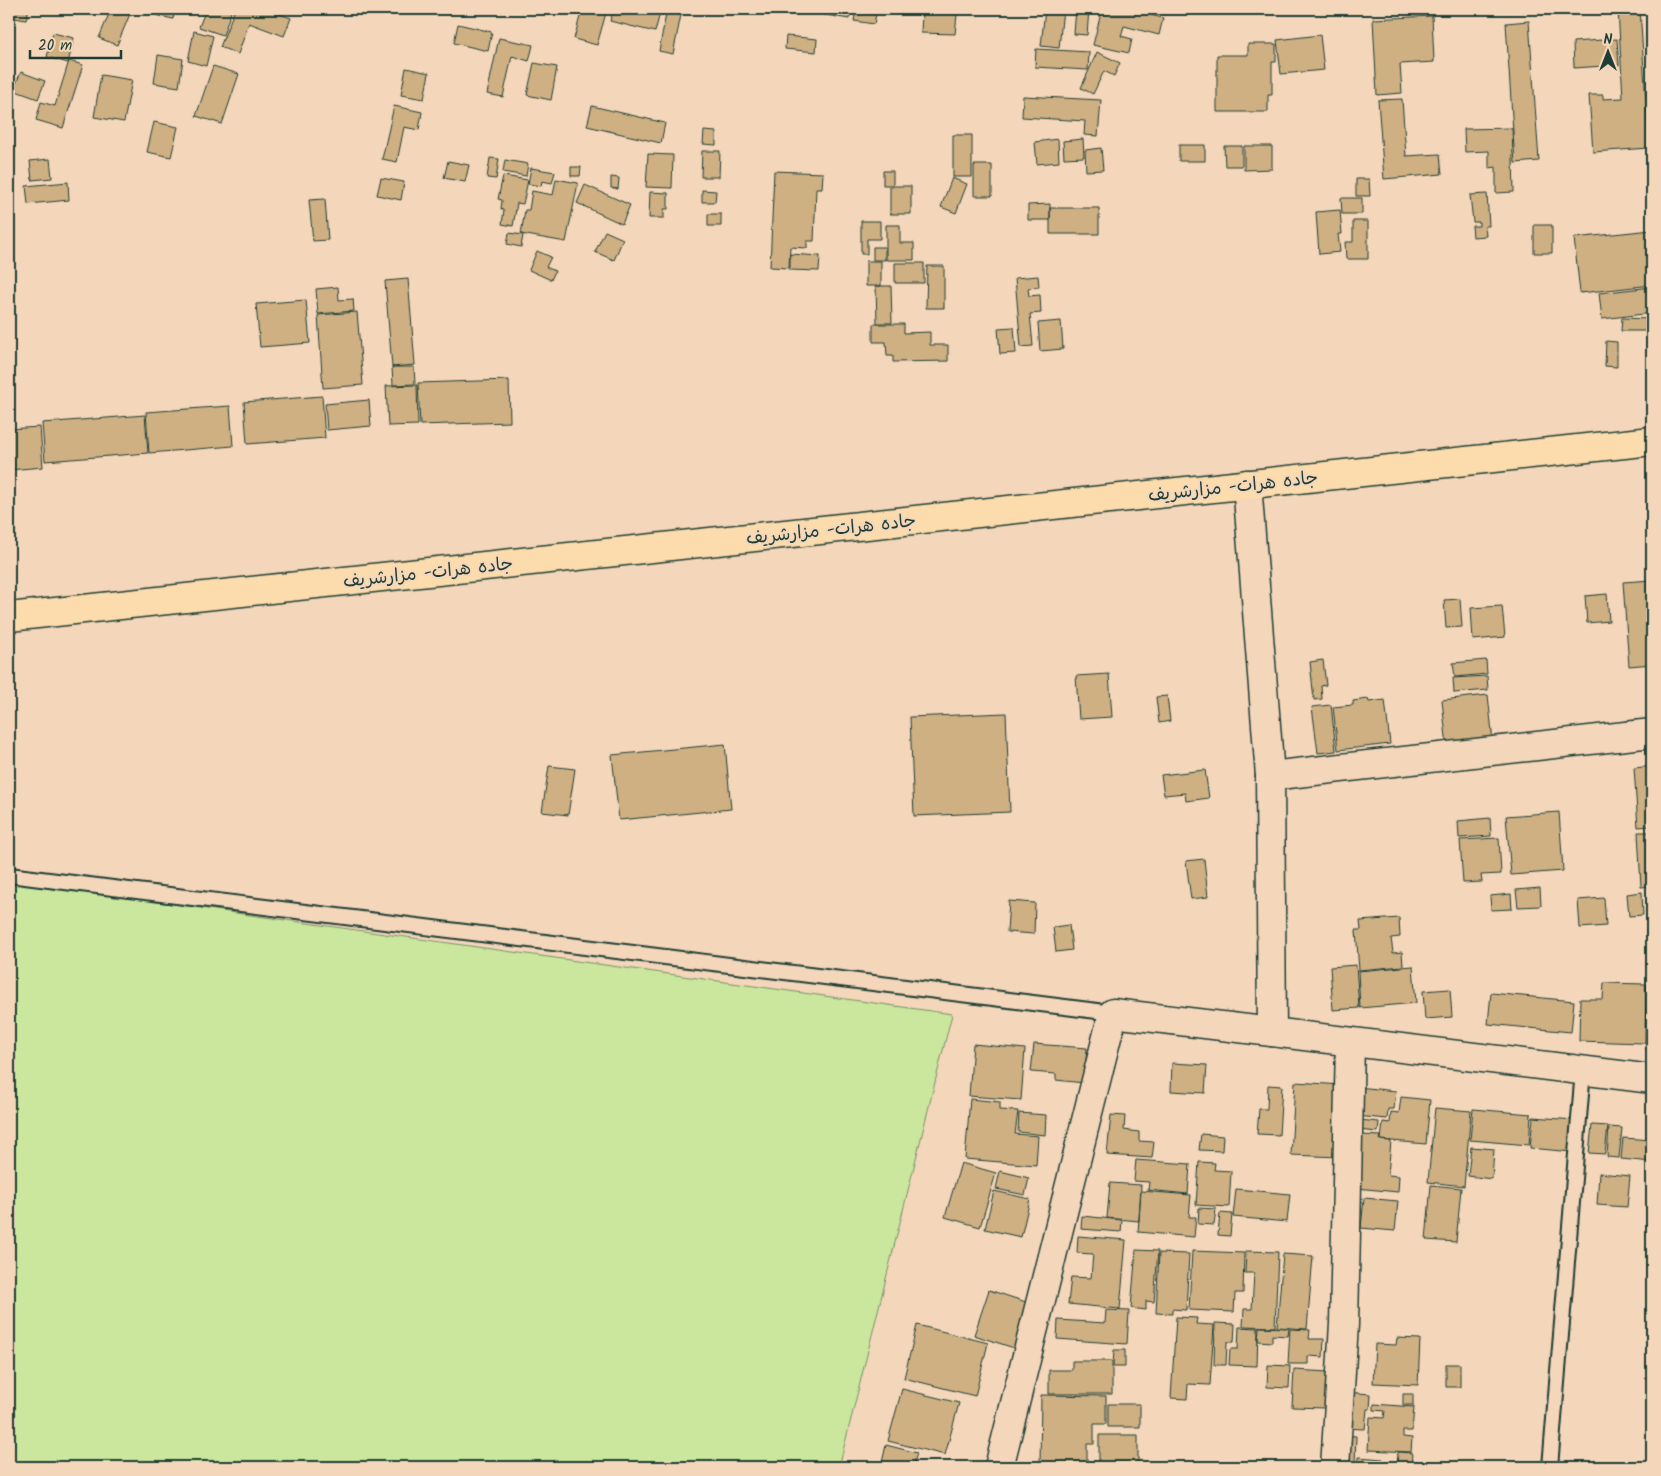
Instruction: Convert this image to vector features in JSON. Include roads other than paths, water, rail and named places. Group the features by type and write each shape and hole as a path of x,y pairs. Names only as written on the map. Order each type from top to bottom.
{"highway":[{"name":"جاده هرات- مزارشریف","path":"9,617 1652,441"}],"street":[{"path":"1247,484 1270,776 1272,1032"},
{"path":"1270,776 1652,734"},
{"path":"999,1467 1113,1013 1652,1078"},
{"path":"1335,1467 1344,1324 1350,1042"}],"lane":[{"path":"9,875 1113,1013"},
{"path":"1550,1467 1583,1070"}]}
